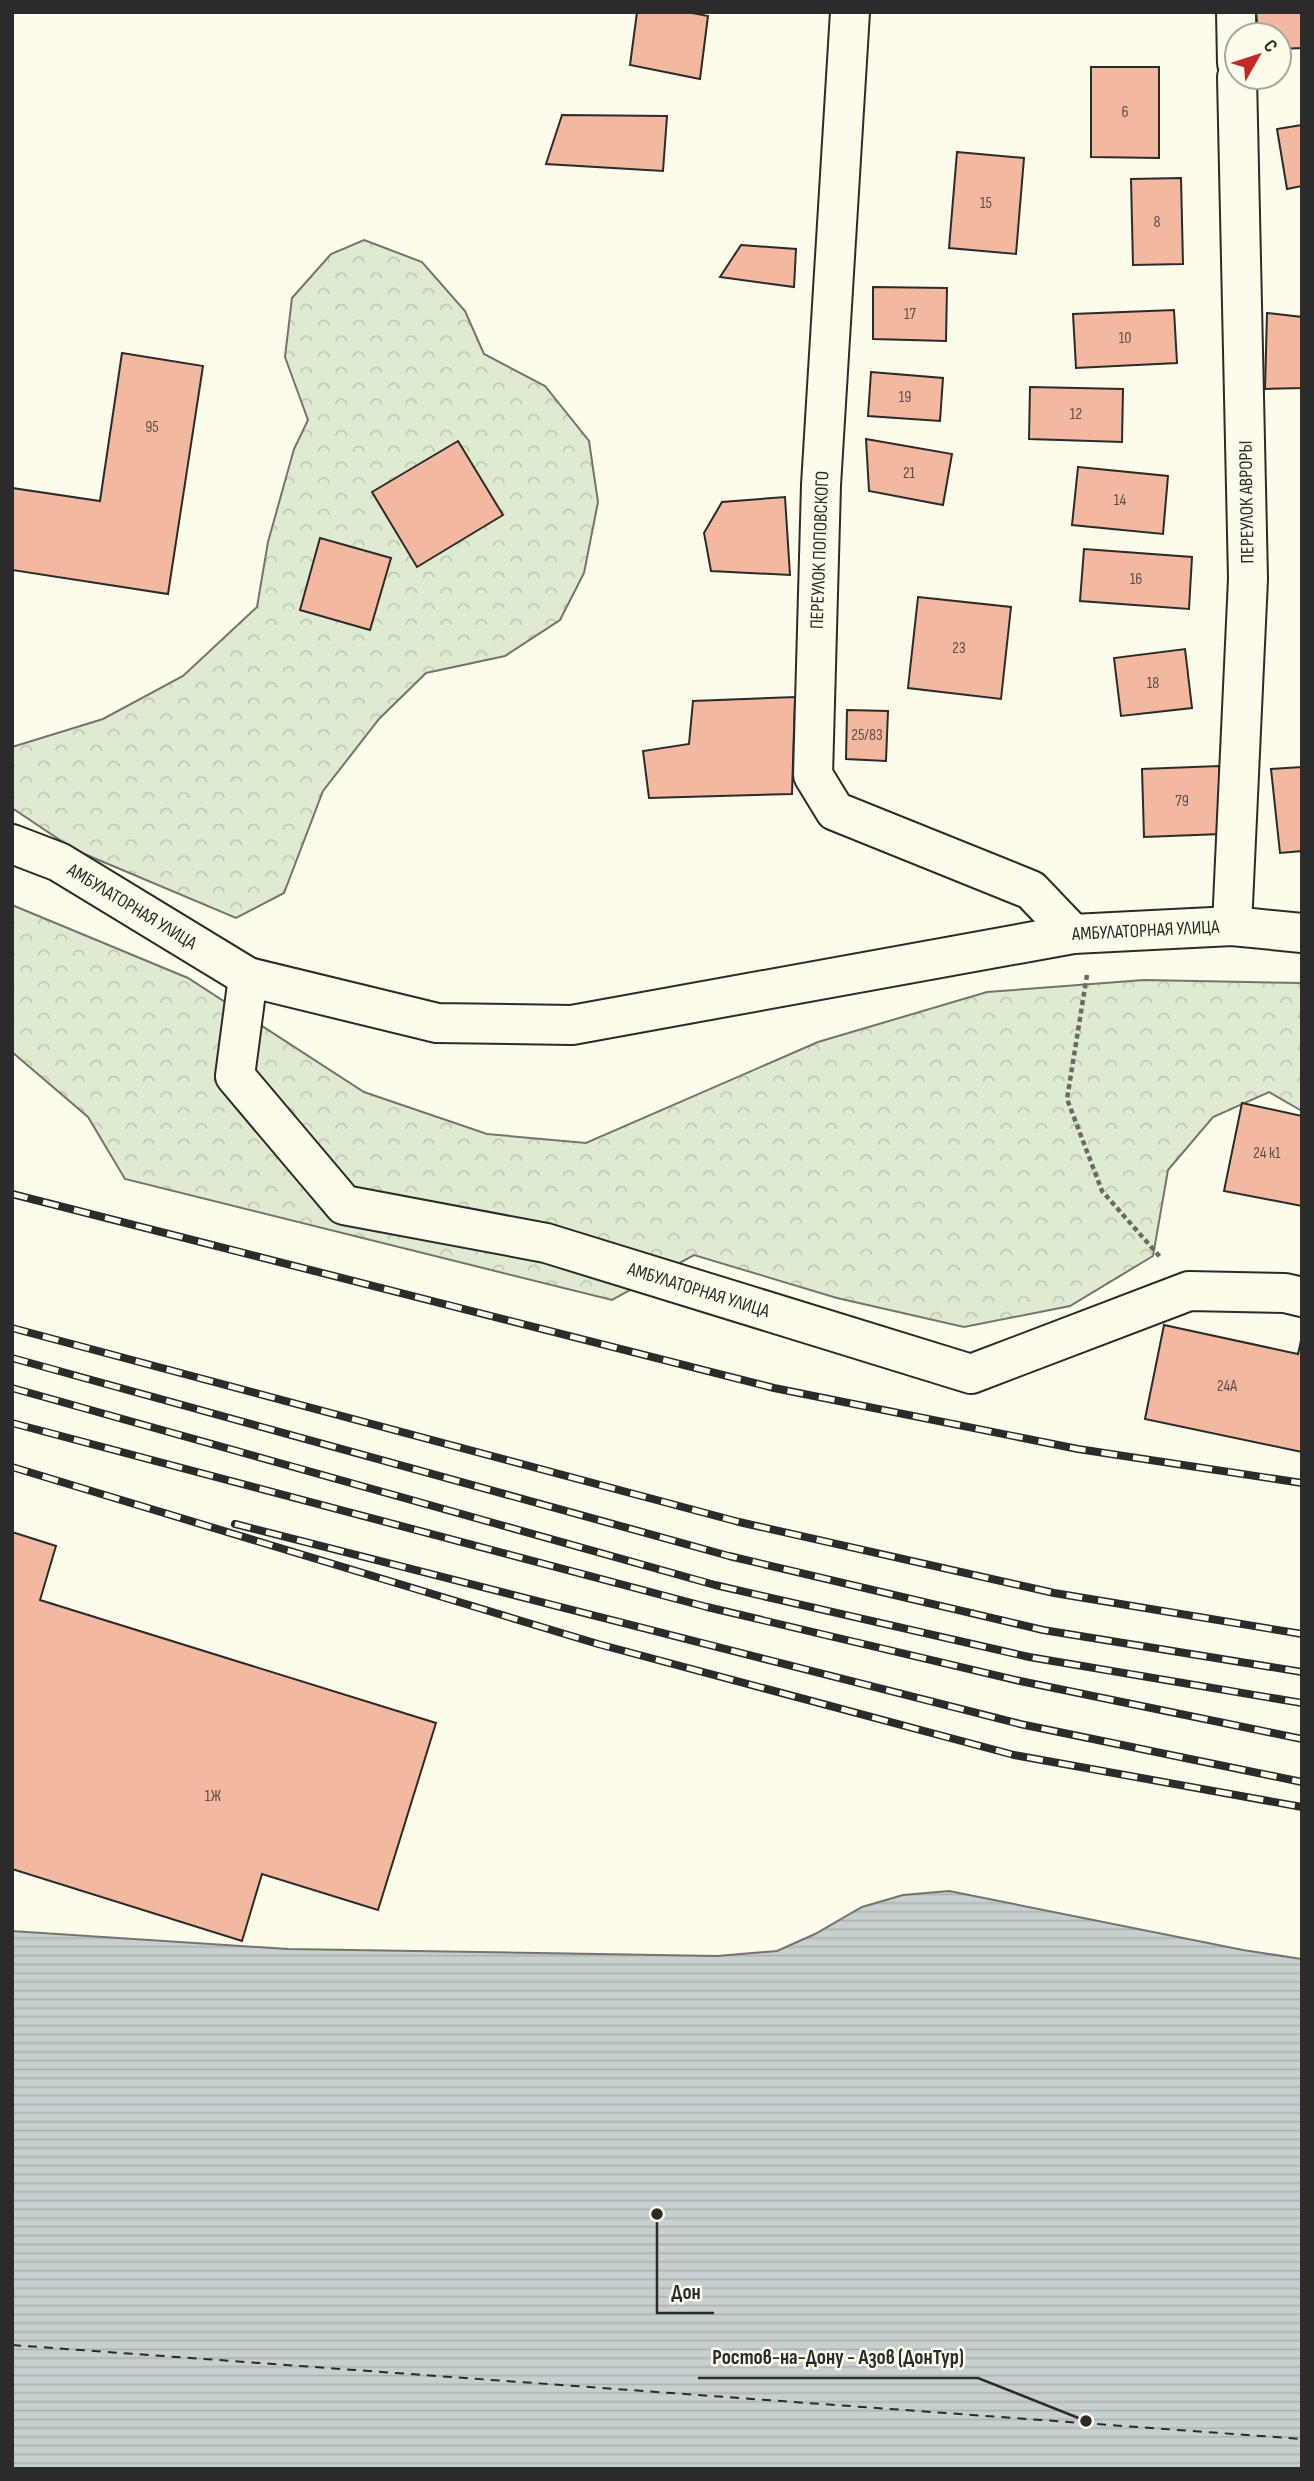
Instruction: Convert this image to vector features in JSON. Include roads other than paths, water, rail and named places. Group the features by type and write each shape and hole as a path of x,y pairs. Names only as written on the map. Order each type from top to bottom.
{"street":[{"name":"ПЕРЕУЛОК ПОПОВСКОГО","path":"850,12 821,485 813,775 835,811 1031,890 1083,933"},
{"name":"ПЕРЕУЛОК АВРОРЫ","path":"1232,926 1248,579 1237,91"},
{"name":"АМБУЛАТОРНАЯ УЛИЦА","path":"12,845 59,862 248,977 437,1023 572,1025 1083,933 1232,926 1302,933"},
{"name":"АМБУЛАТОРНАЯ УЛИЦА","path":"248,977 235,1076 344,1205 546,1243 971,1374 1189,1291 1285,1293 1302,1297"}],"railway":[{"path":"12,1194 774,1388 1078,1449 1302,1483"},
{"path":"12,1328 739,1522 1054,1593 1302,1634"},
{"path":"12,1358 729,1556 1043,1630 1302,1672"},
{"path":"12,1388 715,1585 1029,1657 1302,1703"},
{"path":"12,1423 707,1607 1020,1681 1302,1739"},
{"path":"12,1467 598,1644 1014,1755 1302,1807"},
{"path":"235,1524 1020,1724 1302,1782"}],"place":[{"name":"Дон","path":"657,2214"},
{"name":"Ростов-на-Дону - Азов (ДонТур)","path":"1086,2421"}]}
